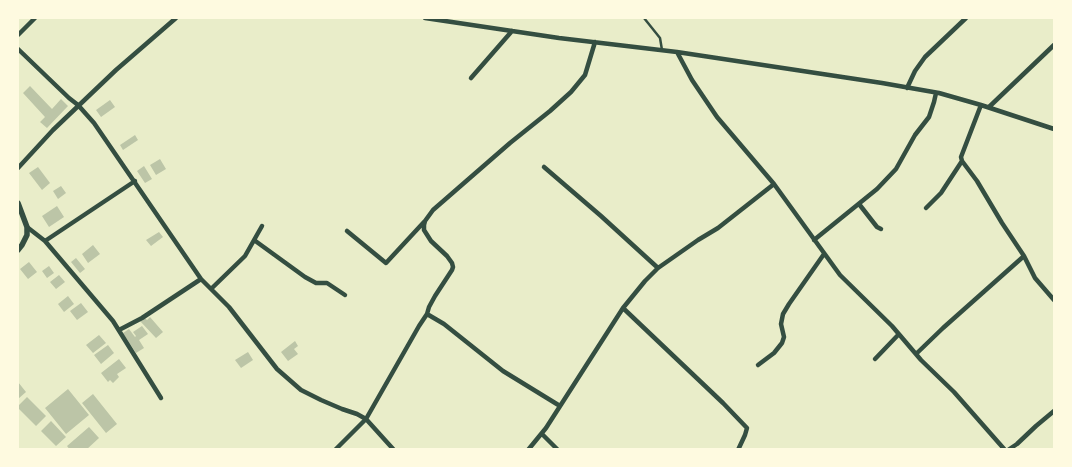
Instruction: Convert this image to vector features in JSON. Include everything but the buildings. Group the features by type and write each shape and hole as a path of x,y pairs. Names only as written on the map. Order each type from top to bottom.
{"street":[{"path":"18,35 35,18"},
{"path":"18,168 78,105 176,18"},
{"path":"425,18 512,32 677,52 882,83 936,93 989,107 1054,129"},
{"path":"906,88 925,57 966,18"},
{"path":"472,78 512,32"},
{"path":"347,231 386,263 433,210 571,92 585,75 595,42"},
{"path":"989,107 1054,45"},
{"path":"18,49 78,105 94,123 201,279 229,307 277,369 301,390 366,419 394,450"},
{"path":"677,52 692,80 717,117 774,184 840,275 892,326 1006,450 1017,444 1054,411"},
{"path":"814,240 878,189 896,168 915,135 929,117 936,93"},
{"path":"981,105 961,157 962,161 977,181 1024,256 1035,278 1054,300"},
{"path":"926,208 941,193 962,161"},
{"path":"544,167 658,268"},
{"path":"45,241 135,181"},
{"path":"528,450 542,434 623,308 645,281 658,268 718,228 774,184"},
{"path":"18,203 27,227 27,236 18,250"},
{"path":"859,204 877,227 881,229"},
{"path":"335,450 366,419 427,314 428,308 452,270 452,264 447,256 431,241 424,230 425,221"},
{"path":"211,289 245,256 262,226"},
{"path":"27,227 45,241 119,330 161,398"},
{"path":"254,240 305,277 316,283 327,283 345,295"},
{"path":"758,365 774,353 782,343 784,337 781,324 783,314 824,254"},
{"path":"916,354 1024,256"},
{"path":"119,330 142,318 201,279"},
{"path":"623,308 747,428 746,435 738,450"},
{"path":"427,314 444,324 503,371 560,406"},
{"path":"875,359 899,334"},
{"path":"542,434 558,450"}],"lane":[{"path":"644,18 660,38 662,50"}]}
